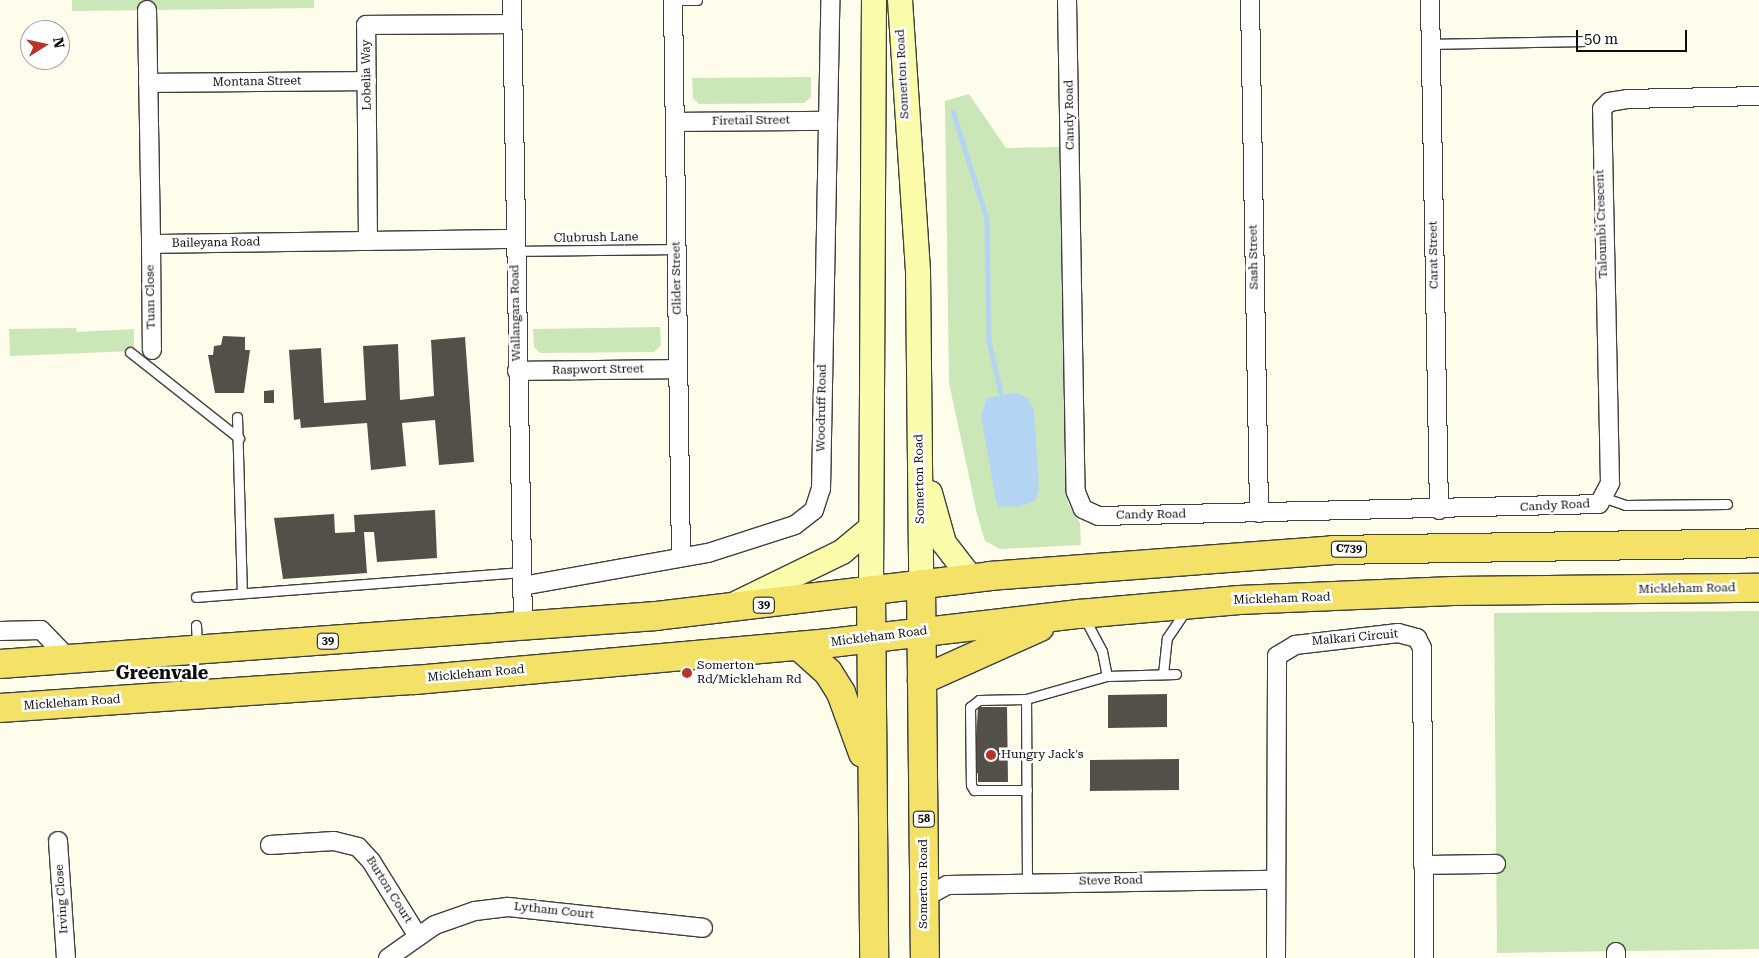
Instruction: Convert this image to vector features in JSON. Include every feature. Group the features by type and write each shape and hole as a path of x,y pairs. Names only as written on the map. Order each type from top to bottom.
{"main road":[{"path":"874,0 871,528 874,958"},
{"name":"Somerton Road","path":"900,0 918,272 924,867 936,892 925,958"},
{"path":"920,453 944,543 971,578"},
{"path":"724,610 842,552 871,528"},
{"name":"C739","path":"921,584 971,578 1402,546 1757,542"},
{"name":"39","path":"0,664 69,659 197,638 523,627 724,610 921,584"},
{"name":"Mickleham Road","path":"0,708 415,680 799,646 1079,614 1210,603 1453,591 1759,588"},
{"path":"922,680 1032,630 1079,614"},
{"path":"799,646 828,672 841,692 858,729 873,794"}],"street":[{"name":"Wallangara Road","path":"512,0 517,371 523,627"},
{"name":"Glider Street","path":"673,0 681,557"},
{"name":"Woodruff Road","path":"521,579 708,553 795,525 814,510 821,489 830,0"},
{"name":"Candy Road","path":"1067,0 1077,499 1083,509 1099,516 1439,510 1591,506 1605,498"},
{"name":"Sash Street","path":"1250,0 1259,513"},
{"name":"Carat Street","path":"1430,0 1439,510"},
{"path":"148,10 150,244"},
{"name":"Lobelia Way","path":"368,241 366,25 512,24"},
{"name":"Montana Street","path":"148,83 367,81"},
{"name":"Taloumbi Crescent","path":"1605,498 1610,483 1602,109 1609,102 1627,99 1759,96"},
{"name":"Firetail Street","path":"675,122 828,121"},
{"name":"Baileyana Road","path":"150,244 368,241 515,245"},
{"name":"Tuan Close","path":"150,244 152,350"},
{"name":"Raspwort Street","path":"517,371 678,369"},
{"path":"0,631 41,630 69,659"},
{"name":"Malkari Circuit","path":"1276,958 1274,667 1285,648 1334,638 1404,634 1417,638 1422,648 1424,958"},
{"name":"Irving Close","path":"58,841 66,958"},
{"name":"Burton Court","path":"270,845 334,841 358,847 371,861 417,935"},
{"path":"1423,865 1496,864"},
{"name":"Steve Road","path":"936,892 1027,883 1275,880"},
{"name":"Lytham Court","path":"388,958 417,935 462,915 508,906 703,928"}],"lane":[{"path":"673,0 697,0"},
{"path":"1431,44 1582,41"},
{"name":"Clubrush Lane","path":"515,245 677,249"},
{"path":"130,352 239,438"},
{"path":"237,417 242,592"},
{"name":"Candy Road","path":"1605,498 1624,505 1727,504"},
{"path":"196,597 242,592 521,579"},
{"path":"1163,674 1167,638 1178,618 1210,603"},
{"path":"1079,614 1094,631 1107,676"},
{"path":"1027,790 974,790 971,785 970,707 979,700 1026,699 1107,676 1176,674"},
{"path":"1026,699 1027,883"},
{"path":"0,718 62,703"}],"green space":[{"path":"72,0 314,0 314,8 72,11"},
{"path":"811,77 811,97 804,103 699,104 693,98 692,78"},
{"path":"969,94 1006,148 1061,147 1068,503 1080,523 1081,545 1000,549 985,541 977,514 949,383 945,101"},
{"path":"660,327 661,345 654,352 540,353 534,347 533,329"},
{"path":"76,328 77,332 134,329 134,351 10,356 9,329"},
{"path":"1759,611 1759,949 1497,953 1494,613"}],"water":[{"path":"1016,393 1028,398 1034,410 1039,489 1035,501 1018,507 999,506 996,501 981,416 987,398"}],"building":[{"path":"223,336 245,337 245,350 250,350 244,393 215,393 208,355 213,355 214,346 221,345"},
{"path":"465,337 474,462 439,465 435,420 402,423 406,466 371,470 367,423 301,428 300,419 294,420 289,350 321,348 324,403 366,400 363,346 398,344 400,400 434,396 431,340"},
{"path":"274,390 274,403 264,403 264,391"},
{"path":"435,510 437,558 377,562 374,532 364,532 367,573 283,579 274,518 334,514 335,533 355,532 354,515"},
{"path":"1167,694 1167,727 1108,728 1108,695"},
{"name":"Hungry Jack's","path":"978,707 1007,707 1008,782 978,782 978,773 974,774"},
{"path":"1179,759 1179,790 1090,791 1090,760"}],"waterway":[{"path":"953,111 987,219 989,341 1001,393"}],"place":[{"name":"Somerton Rd/Mickleham Rd","path":"687,673"},
{"name":"Hungry Jack's","path":"991,755"}],"district":[{"name":"Greenvale","path":"162,673"}]}
